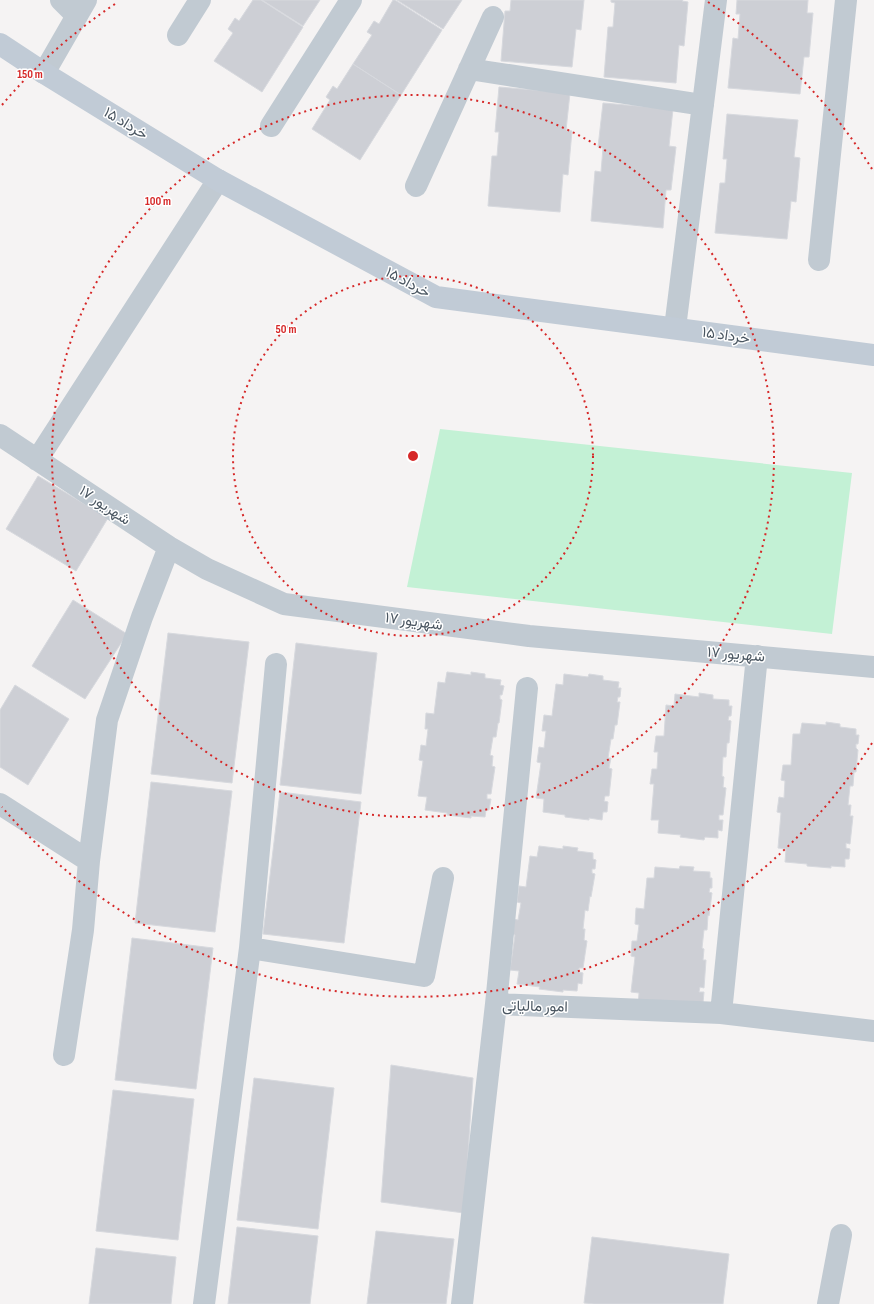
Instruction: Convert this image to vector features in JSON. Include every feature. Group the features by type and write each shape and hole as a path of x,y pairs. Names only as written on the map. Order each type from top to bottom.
{"main road":[{"name":"۱۵ خرداد","path":"0,44 44,74 218,180 436,297 874,355"}],"street":[{"path":"44,74 81,8 61,0"},
{"path":"178,35 200,0"},
{"path":"271,126 351,0"},
{"path":"675,328 716,0"},
{"path":"819,260 846,0"},
{"path":"416,186 493,17"},
{"path":"469,69 703,105"},
{"path":"37,460 218,180"},
{"name":"۱۷ شهریور","path":"0,435 169,547 207,569 284,604 529,636 874,667"},
{"path":"64,1055 83,930 89,861 107,720 142,618 169,547"},
{"path":"721,1013 757,656"},
{"path":"204,1304 250,948 276,664"},
{"path":"496,1004 527,688"},
{"path":"0,804 89,861"},
{"path":"250,948 424,976 443,878"},
{"name":"امور مالیاتی","path":"462,1304 496,1004 721,1013 874,1031"},
{"path":"828,1304 841,1235"}],"green space":[{"path":"440,429 852,473 832,634 407,587"}],"building":[{"path":"253,0 261,0 303,27 262,92 214,61 233,33 228,29 235,18 239,21"},
{"path":"262,0 320,0 303,26"},
{"path":"393,0 442,30 401,95 353,64 372,35 367,32 374,21 379,24"},
{"path":"397,0 462,0 443,29"},
{"path":"511,0 584,0 581,30 576,29 572,67 501,61 505,11 510,11"},
{"path":"611,0 683,0 682,1 688,2 684,46 679,45 676,83 604,77 608,27 613,27 615,3 611,2"},
{"path":"737,0 808,0 807,13 813,13 809,57 804,57 800,94 728,88 733,38 738,39 740,14 736,14"},
{"path":"353,64 401,95 360,160 312,129 330,100 326,97 333,86 337,89"},
{"path":"499,87 570,93 566,130 572,131 568,175 563,174 560,212 488,206 492,156 497,156 499,132 495,132"},
{"path":"603,103 673,109 669,146 676,147 671,190 666,190 663,228 591,221 595,171 601,172 603,148 598,147"},
{"path":"727,114 798,120 794,157 800,158 796,202 791,201 787,239 715,233 720,183 725,183 727,159 723,159"},
{"path":"38,476 108,518 76,571 6,529"},
{"path":"73,600 127,634 85,699 32,666"},
{"path":"168,633 249,642 232,783 151,774"},
{"path":"296,643 377,653 361,794 280,785"},
{"path":"447,672 471,675 471,672 485,674 485,678 501,680 500,685 504,686 502,695 500,695 500,699 502,700 499,723 496,737 493,737 490,755 493,756 492,766 495,767 491,794 487,794 487,799 491,799 489,810 486,810 485,817 471,816 471,818 425,810 427,797 418,796 423,761 419,760 421,745 426,746 428,729 425,729 426,713 434,714 438,682 445,683"},
{"path":"564,674 588,677 589,674 603,676 603,680 619,682 618,688 621,688 620,697 618,697 617,702 620,702 617,725 615,725 613,739 611,739 608,758 611,758 609,768 612,769 609,796 605,796 604,801 608,802 607,812 603,812 602,820 565,817 565,815 543,812 544,799 536,798 541,763 537,762 539,747 544,748 546,731 542,731 544,715 552,716 556,684 563,685"},
{"path":"15,685 69,719 28,785 0,767 0,710"},
{"path":"699,693 713,695 713,699 729,700 729,706 732,706 731,716 729,716 728,720 731,721 729,743 727,743 726,757 723,757 723,787 726,788 723,815 719,815 719,820 723,820 722,831 718,830 718,838 705,837 704,840 680,837 681,835 658,833 659,820 651,820 654,784 650,784 652,769 657,769 658,752 654,752 656,736 664,736 666,705 674,706 675,694 699,697"},
{"path":"826,722 840,724 840,727 856,729 856,735 859,735 858,744 856,744 856,748 858,750 856,772 854,772 853,786 850,786 848,805 851,805 850,816 853,816 850,844 846,843 846,848 850,849 849,859 845,859 845,867 831,866 831,868 807,866 807,864 785,862 786,849 778,848 781,813 777,812 779,797 784,798 785,781 781,780 783,765 791,765 793,734 800,734 802,723 826,725"},
{"path":"151,782 232,791 215,932 135,923"},
{"path":"280,792 361,802 344,943 263,934"},
{"path":"539,846 563,849 563,846 578,848 577,851 593,853 593,859 596,860 595,869 592,869 592,873 595,874 588,911 585,910 583,929 585,929 584,940 587,941 583,968 579,968 579,972 583,973 582,984 578,983 577,991 563,990 563,992 517,984 519,971 510,970 515,935 511,934 513,919 518,920 521,903 517,902 519,886 526,887 530,856 537,857"},
{"path":"680,866 694,867 693,871 710,872 710,878 712,878 712,888 710,888 709,892 712,893 707,930 704,930 702,948 704,949 703,960 706,960 704,988 700,987 699,992 704,992 703,1003 638,1006 639,993 631,992 635,957 631,956 632,941 637,941 639,925 635,924 636,908 644,909 647,878 654,878 655,867 679,869"},
{"path":"132,938 213,948 196,1089 115,1080"},
{"path":"391,1065 473,1078 464,1213 381,1202"},
{"path":"254,1078 334,1088 318,1229 237,1220"},
{"path":"113,1090 194,1099 178,1240 96,1231"},
{"path":"237,1227 318,1236 310,1304 228,1304"},
{"path":"376,1231 454,1239 446,1304 367,1304"},
{"path":"592,1237 729,1254 723,1304 584,1303"},
{"path":"96,1248 176,1257 171,1304 89,1304"}]}
